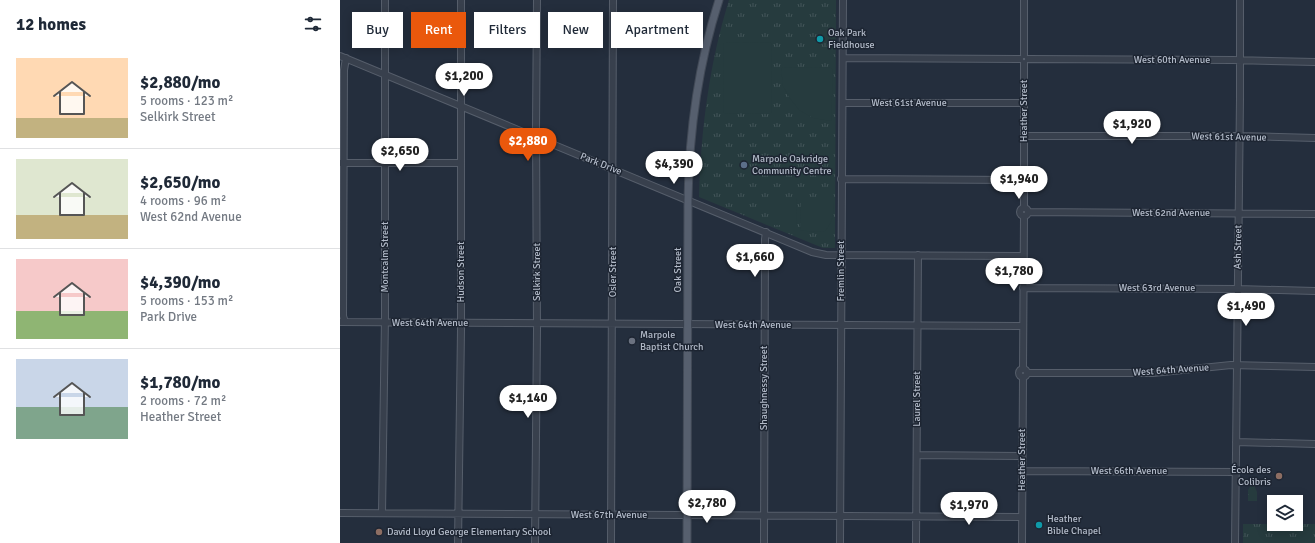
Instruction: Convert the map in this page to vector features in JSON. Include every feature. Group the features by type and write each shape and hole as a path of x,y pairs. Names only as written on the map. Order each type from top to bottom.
{"main road":[{"name":"Oak Street","path":"687,543 688,200 691,141 697,90 706,44 718,0"}],"street":[{"name":"Montcalm Street","path":"382,513 385,323 385,0"},
{"name":"Hudson Street","path":"458,543 461,0"},
{"name":"Selkirk Street","path":"535,543 537,0"},
{"name":"Osler Street","path":"611,543 614,0"},
{"name":"Fremlin Street","path":"840,543 843,0"},
{"name":"Heather Street","path":"1022,543 1024,373 1023,256 1025,212 1024,0"},
{"name":"Ash Street","path":"1235,543 1240,0"},
{"name":"Park Drive","path":"343,57 812,252 826,255 842,255"},
{"path":"343,57 343,322"},
{"name":"West 60th Avenue","path":"843,58 1240,60 1315,62"},
{"name":"West 61st Avenue","path":"843,103 1024,104"},
{"name":"West 61st Avenue","path":"1024,136 1239,136 1315,138"},
{"path":"342,163 460,163"},
{"path":"842,179 1024,180"},
{"name":"West 62nd Avenue","path":"1025,212 1315,214"},
{"name":"Shaughnessy Street","path":"764,543 764,239 766,232"},
{"path":"842,255 1023,256"},
{"name":"Laurel Street","path":"916,543 918,255"},
{"name":"West 63rd Avenue","path":"1023,288 1238,289 1315,291"},
{"name":"West 64th Avenue","path":"343,322 1023,326"},
{"name":"West 64th Avenue","path":"1024,373 1152,373 1237,365 1315,367"},
{"path":"1236,442 1315,444"},
{"path":"917,455 1022,456"},
{"name":"West 66th Avenue","path":"1022,471 1236,472"},
{"name":"West 67th Avenue","path":"340,513 1022,517"}],"green space":[{"path":"729,0 836,0 835,248 823,248 699,197 707,97 716,49"},
{"path":"765,17 774,17 774,33 765,33"},
{"path":"740,18 762,18 762,33 740,33"},
{"path":"724,42 772,43 771,114 723,113"},
{"path":"830,67 833,70 831,121 813,118 799,110 783,86 781,68"},
{"path":"773,198 797,198 796,225 773,225"},
{"path":"801,203 833,203 832,218 825,231 813,232 800,230"},
{"path":"1251,485 1254,485 1257,492 1257,501 1248,501 1248,490"},
{"path":"1243,524 1267,524 1267,531 1303,531 1303,524 1315,524 1315,543 1243,543"}],"place":[{"name":"Oak Park Fieldhouse","path":"820,39"},
{"name":"Marpole Oakridge Community Centre","path":"744,165"},
{"name":"Marpole Baptist Church","path":"632,341"},
{"name":"École des Colibris","path":"1279,476"},
{"name":"Heather Bible Chapel","path":"1039,525"},
{"name":"David Lloyd George Elementary School","path":"379,532"}]}
